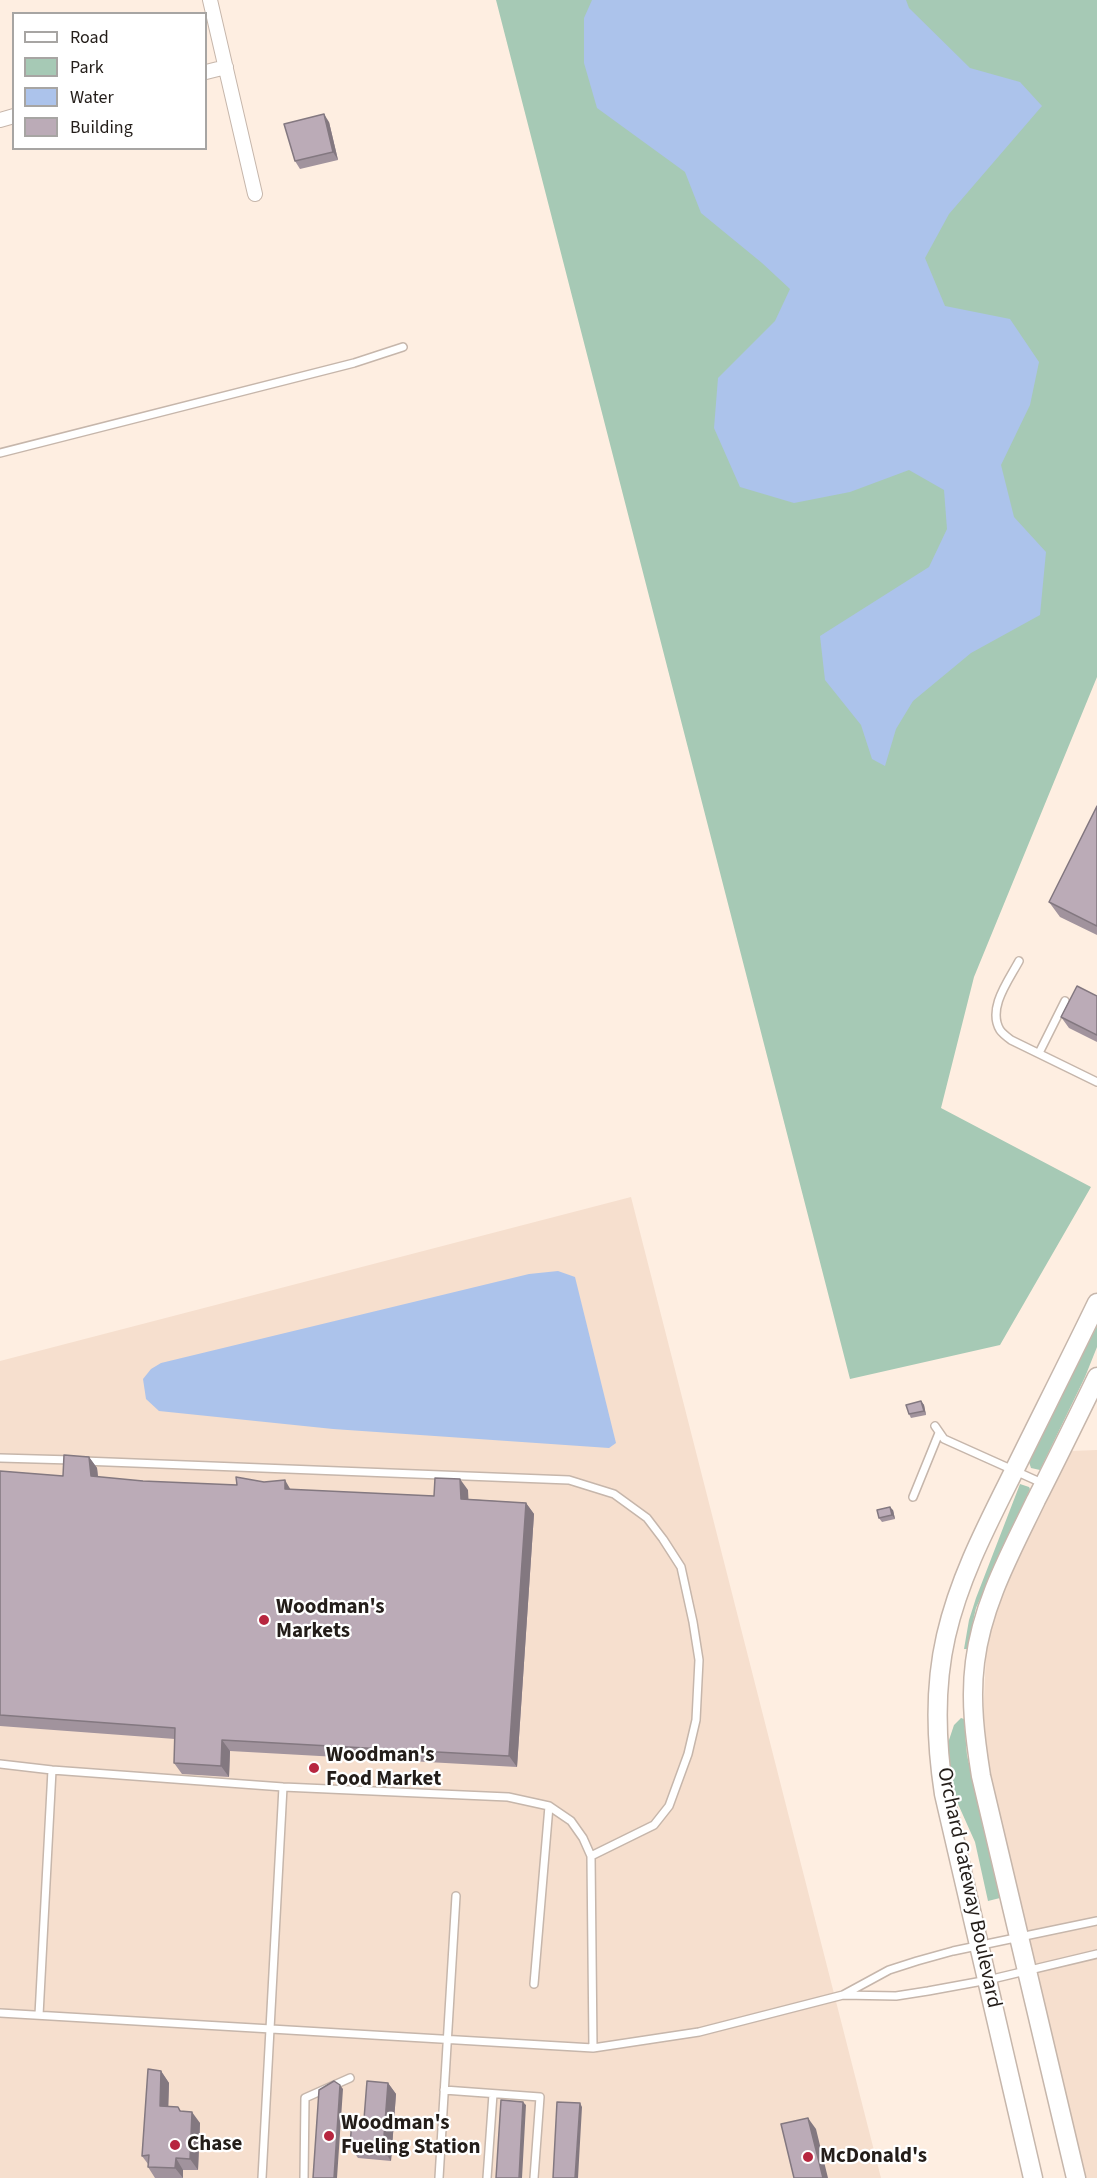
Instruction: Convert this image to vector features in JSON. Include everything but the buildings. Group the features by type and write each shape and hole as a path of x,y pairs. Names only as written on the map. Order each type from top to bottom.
{"street":[{"path":"210,0 255,194"},
{"path":"207,72 226,68"},
{"name":"Orchard Gateway Boulevard","path":"1033,2178 944,1794 938,1741 938,1685 946,1636 959,1590 976,1547 1097,1303"},
{"name":"Orchard Gateway Boulevard","path":"1076,2178 981,1776 973,1722 972,1688 978,1642 992,1596 1008,1558 1097,1377"}],"lane":[{"path":"0,453 354,363 403,347"},
{"path":"1019,961 998,1001 995,1016 1000,1031 1011,1040 1097,1082"},
{"path":"1039,1053 1065,1001"},
{"path":"913,1497 937,1429 944,1439 1044,1484"},
{"path":"0,1458 569,1480 614,1494 634,1506 647,1518 681,1567 699,1660 696,1720 688,1754 669,1806 654,1826 591,1856"},
{"path":"0,1764 283,1787 508,1797 549,1806 571,1821 583,1838 591,1856 593,2048"},
{"path":"39,2015 52,1770"},
{"path":"262,2178 283,1787"},
{"path":"534,1984 549,1806"},
{"path":"439,2178 456,1896"},
{"path":"0,2013 593,2048 699,2032 843,1995 889,1970 953,1951 1097,1921"},
{"path":"843,1995 896,1996 988,1980 1097,1954"},
{"path":"304,2178 305,2098 350,2078"},
{"path":"444,2090 540,2097 534,2178"},
{"path":"487,2178 493,2094"}],"shaded area":[{"path":"631,1197 881,2178 0,2178 0,1361"},
{"path":"1097,1450 1097,2178 1085,2178 985,1751 983,1720 986,1656 991,1627 1013,1568 1071,1451"}],"green space":[{"path":"496,0 1097,0 1097,677 974,977 941,1108 1091,1187 1000,1345 850,1379"},
{"path":"1097,1326 1097,1347 1085,1377 1040,1470 1031,1468 1029,1462"},
{"path":"1020,1484 1030,1489 976,1608 967,1649 964,1649 976,1598"},
{"path":"961,1718 964,1719 967,1755 1000,1898 988,1901 975,1842 954,1795 947,1746 954,1725"}],"water":[{"path":"592,0 906,0 909,8 970,68 1020,82 1042,106 949,214 925,258 945,306 1010,319 1039,362 1030,405 1001,465 1014,517 1046,552 1040,615 971,653 913,701 896,729 885,766 872,759 861,725 825,680 820,636 929,567 947,529 944,490 909,470 850,492 794,503 740,487 714,428 718,378 775,321 790,289 701,213 685,172 597,108 584,63 584,18"},
{"path":"558,1271 575,1277 616,1443 609,1448 333,1429 159,1411 146,1399 143,1379 151,1369 161,1363 529,1274"}],"place":[{"name":"Woodman's Markets","path":"264,1620"},
{"name":"Woodman's Food Market","path":"314,1768"},
{"name":"Woodman's Fueling Station","path":"329,2136"},
{"name":"Chase","path":"175,2145"},
{"name":"McDonald's","path":"808,2157"}]}
